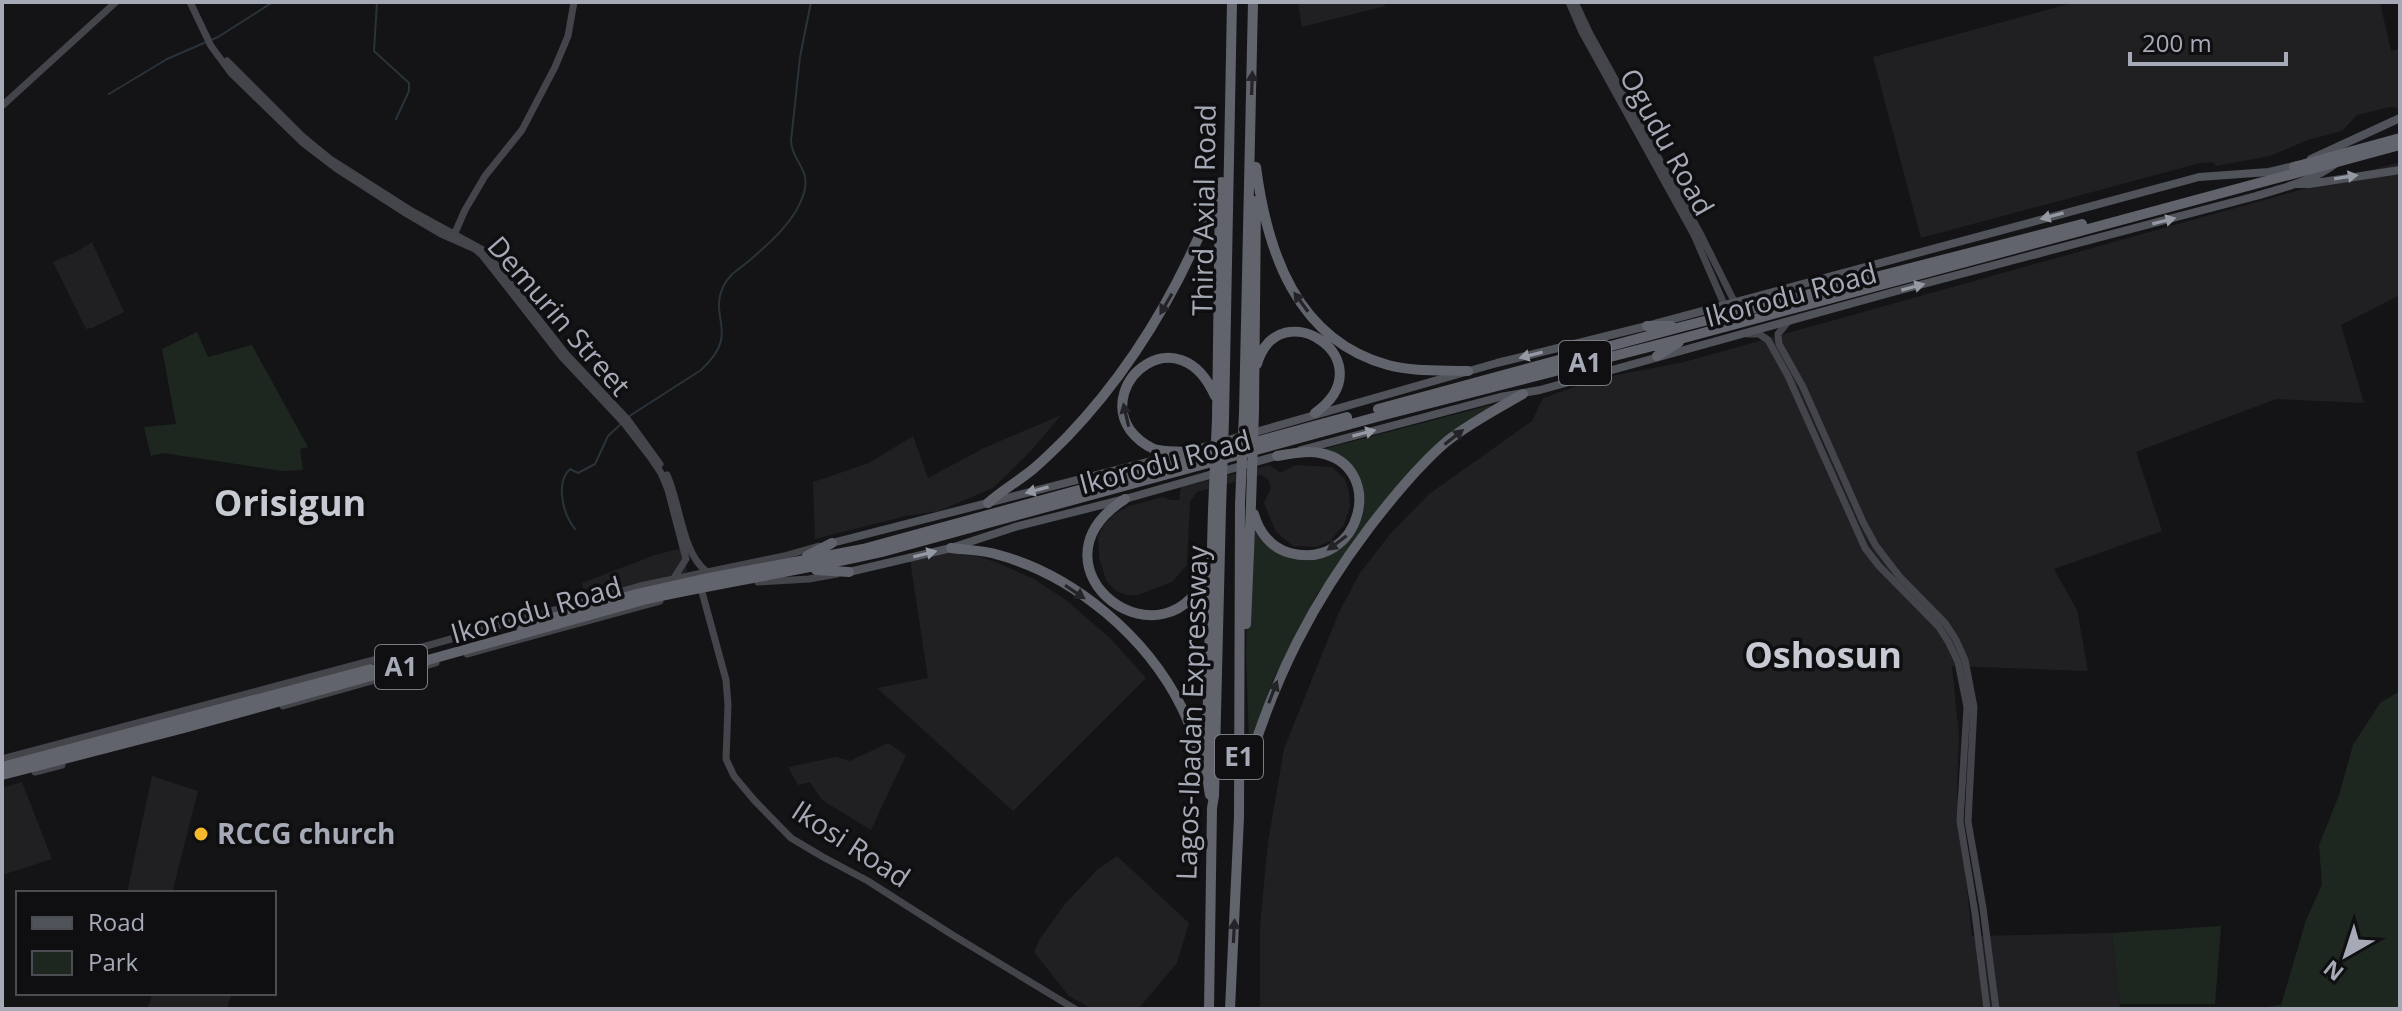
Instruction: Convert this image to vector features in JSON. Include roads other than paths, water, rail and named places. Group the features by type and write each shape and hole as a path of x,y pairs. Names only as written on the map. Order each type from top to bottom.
{"highway":[{"name":"Third Axial Road","path":"1220,419 1232,2"},
{"name":"Third Axial Road","path":"1249,412 1253,2"},
{"path":"1251,113 1264,220 1281,270 1297,299 1340,342 1364,356 1407,369 1468,371"},
{"path":"1220,419 1217,399 1221,182 1228,135"},
{"name":"Ikorodu Road","path":"1683,332 2293,167 2397,142"},
{"name":"Ikorodu Road","path":"2,778 647,599 863,549 1683,332 2335,164 2397,142"},
{"path":"1254,378 1256,167"},
{"path":"988,503 1033,470 1068,437 1137,351 1190,258 1221,182"},
{"path":"1647,326 1683,332"},
{"path":"1249,412 1262,350 1282,334 1301,331 1320,337 1335,354 1339,365 1335,395 1315,413"},
{"path":"1657,356 1683,332"},
{"path":"1186,452 1155,449 1132,433 1124,415 1127,387 1138,372 1152,362 1168,357 1177,358 1203,373 1217,399"},
{"path":"1239,817 1248,766 1263,718 1289,656 1323,593 1396,494 1433,454 1469,425 1523,394"},
{"name":"Lagos-Ibadan Expressway","path":"1230,1009 1239,817 1249,412"},
{"name":"Lagos-Ibadan Expressway","path":"1209,1009 1220,419"},
{"path":"1246,504 1263,534 1274,546 1287,552 1301,555 1326,552 1346,538 1353,528 1360,505 1359,492 1347,468 1319,453 1277,456"},
{"path":"1125,499 1100,521 1087,549 1089,572 1101,593 1120,608 1143,615 1165,614 1175,610 1201,586 1212,557"},
{"path":"1246,504 1245,728 1248,766"},
{"path":"1206,771 1212,557 1217,509"},
{"path":"800,565 832,543"},
{"path":"951,548 999,555 1042,572 1072,589 1120,626 1143,650 1175,696 1192,730 1206,771 1212,808"},
{"path":"800,565 849,572"},
{"name":"Ikorodu Road","path":"2,767 413,657 704,574 800,565"}],"main road":[{"path":"2293,167 2400,118"},
{"name":"Ikorodu Road","path":"849,572 951,548 1015,527 1277,456 1500,397 1523,394 2297,184 2335,164"},
{"name":"Ikorodu Road","path":"832,543 1186,452 1468,371 1647,326 2199,177 2269,172 2293,167"},
{"path":"2297,184 2398,170"}],"street":[{"path":"2,106 116,2"},
{"name":"Demurin Street","path":"193,2 231,73 316,154 407,214 482,255 562,357 619,414"},
{"path":"454,235 485,176 522,130 555,67 568,36 574,2"},
{"name":"Ogudu Road","path":"1572,2 1701,235 1729,303"},
{"name":"Demurin Street","path":"212,42 234,69 319,150 410,210 485,251 566,354 665,471 693,559 704,574"},
{"path":"1787,323 1778,334 1779,344 1803,387 1863,522 1892,568 1945,623 1965,660 1974,707 1968,821 1987,1009"},
{"path":"1738,335 1759,334 1768,340 1795,391 1865,548 1942,631 1958,662 1967,707 1960,821 1993,970 1996,1009"},
{"name":"Demurin Street","path":"626,422 661,473 672,505 686,559 674,578"},
{"name":"Ikorodu Road","path":"2,759 674,578 704,574 832,543"},
{"name":"Ikorodu Road","path":"42,768 347,689 633,608 765,581 809,579 849,572"},
{"name":"Ikosi Road","path":"702,592 726,680 726,759 734,776 754,800 791,838 868,881 1075,1009"}],"waterway":[{"path":"109,94 167,59 218,37 273,2"},
{"path":"377,2 374,51 409,83 409,91 396,119"},
{"path":"628,417 701,370 713,357 722,335 719,307 724,285 782,230 800,203 805,177 791,141 800,57 811,2"},
{"path":"575,529 562,499 565,475 570,469 578,473 595,464 608,436 621,424"}],"place":[{"name":"RCCG church","path":"201,834"}],"district":[{"name":"Orisigun","path":"290,503"},
{"name":"Oshosun","path":"1823,655"}]}
